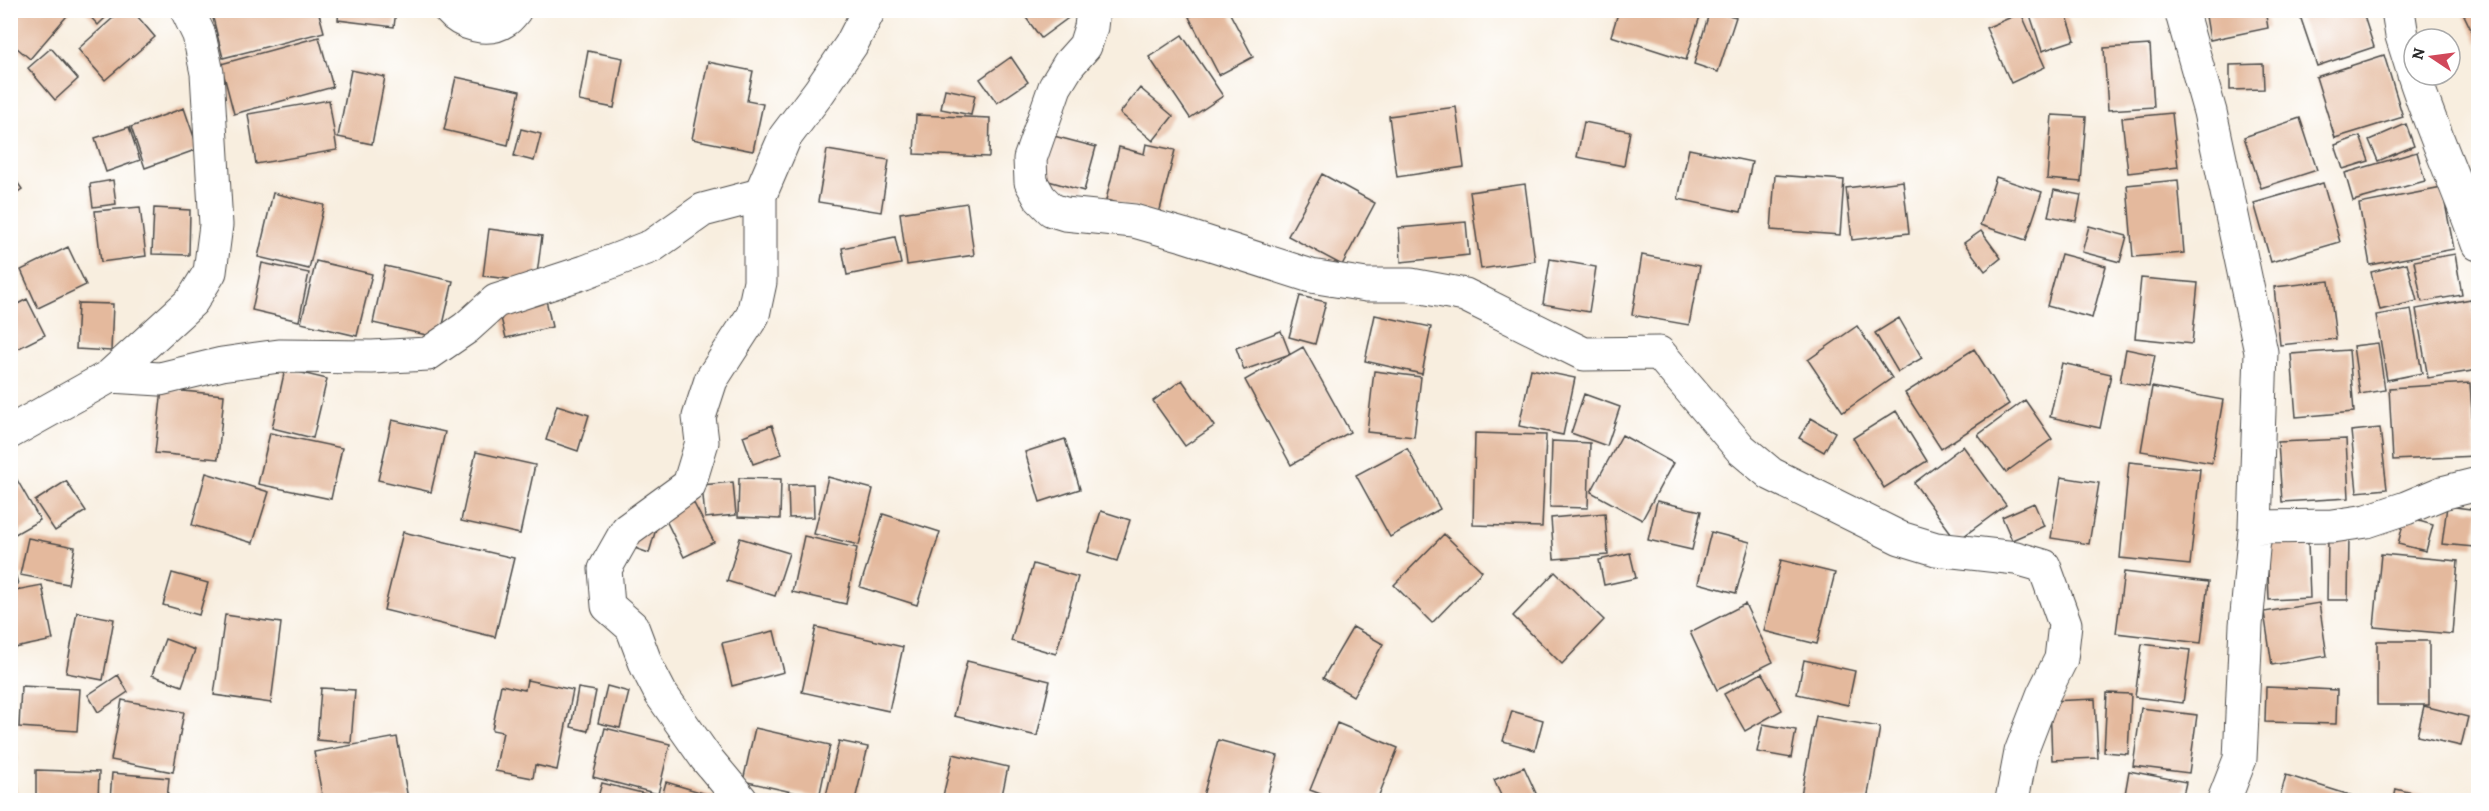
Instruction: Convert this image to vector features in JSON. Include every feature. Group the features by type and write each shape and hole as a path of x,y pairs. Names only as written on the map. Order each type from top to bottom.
{"street":[{"path":"10,432 110,376 192,301 210,273 216,225 207,73 199,35 187,10"},
{"path":"450,10 457,18 477,26 503,22 515,10"},
{"path":"741,801 706,758 661,694 647,667 632,627 608,606 605,569 627,531 689,485 702,442 699,417 711,380 753,315 760,282 760,195 785,137 832,73 869,10"},
{"path":"1093,10 1085,46 1068,64 1054,87 1030,159 1031,182 1040,198 1052,210 1065,214 1134,221 1311,276 1366,285 1411,285 1465,295 1584,354 1659,353 1741,449 1771,474 1900,538 1936,549 2016,558 2044,566 2065,624 2061,659 2043,695 2020,752 2012,801"},
{"path":"2181,10 2210,112 2261,352 2255,527 2246,625 2241,759 2224,801"},
{"path":"2398,10 2402,36"},
{"path":"2418,87 2437,144 2454,178 2478,244"},
{"path":"110,376 160,379 222,364 279,356 372,357 428,354 466,328 496,301 585,272 652,246 703,210 760,195"},
{"path":"2255,527 2333,526 2367,521 2442,493 2478,484"}],"building":[{"path":"10,10 72,10 30,59 10,42"},
{"path":"84,10 113,10 98,25"},
{"path":"122,10 132,10 155,37 105,80 78,49"},
{"path":"211,10 318,10 324,32 223,58"},
{"path":"339,10 396,10 394,27 338,20"},
{"path":"1030,10 1079,10 1041,38 1024,15"},
{"path":"1201,10 1228,10 1253,57 1219,75 1189,17"},
{"path":"1619,10 1702,10 1686,60 1611,36"},
{"path":"1710,10 1736,17 1718,72 1694,64"},
{"path":"2041,10 2065,10 2075,40 2042,51 2030,15"},
{"path":"2205,10 2265,10 2268,28 2210,40"},
{"path":"2298,10 2362,10 2374,47 2317,66"},
{"path":"2478,10 2478,44 2464,15"},
{"path":"2021,13 2045,67 2011,83 1986,28"},
{"path":"1182,35 1223,96 1190,118 1149,57"},
{"path":"319,37 333,87 234,114 221,64"},
{"path":"2150,45 2154,107 2108,110 2104,48"},
{"path":"51,48 78,79 55,100 28,68"},
{"path":"588,51 623,58 614,108 579,101"},
{"path":"2384,55 2403,117 2335,138 2316,77"},
{"path":"1011,57 1028,82 997,103 980,79"},
{"path":"708,62 753,71 747,101 763,104 753,151 692,139"},
{"path":"2263,64 2264,89 2230,90 2230,65"},
{"path":"351,70 385,77 372,144 338,137"},
{"path":"456,77 520,91 508,145 444,130"},
{"path":"1140,88 1173,116 1153,141 1120,113"},
{"path":"945,89 975,95 971,115 941,109"},
{"path":"329,100 337,150 256,164 248,114"},
{"path":"1456,107 1464,167 1397,177 1389,116"},
{"path":"184,108 198,149 145,168 131,127"},
{"path":"2172,113 2178,167 2128,173 2122,118"},
{"path":"916,115 990,118 989,157 914,154"},
{"path":"2052,115 2086,117 2081,182 2047,179"},
{"path":"2300,118 2317,170 2261,188 2244,137"},
{"path":"1584,122 1630,131 1624,166 1577,157"},
{"path":"2406,124 2414,146 2378,161 2369,140"},
{"path":"129,127 140,160 106,172 95,138"},
{"path":"521,129 541,134 534,161 514,156"},
{"path":"1050,135 1096,147 1084,191 1038,178"},
{"path":"2360,136 2369,161 2343,169 2335,145"},
{"path":"1146,144 1175,150 1159,214 1106,200 1119,147 1144,154"},
{"path":"1689,149 1752,162 1741,212 1678,199"},
{"path":"827,150 889,160 881,212 818,202"},
{"path":"2417,152 2425,181 2353,201 2345,173"},
{"path":"10,172 22,189 10,197"},
{"path":"1322,174 1375,203 1342,265 1288,236"},
{"path":"1775,175 1844,180 1840,235 1771,230"},
{"path":"1996,177 2042,192 2026,240 1980,225"},
{"path":"113,180 116,204 93,207 90,184"},
{"path":"2178,180 2184,253 2133,257 2127,185"},
{"path":"1903,181 1909,233 1852,240 1846,188"},
{"path":"2323,183 2340,242 2271,262 2254,203"},
{"path":"1525,184 1535,261 1481,269 1470,192"},
{"path":"2442,188 2454,249 2370,265 2359,204"},
{"path":"2054,190 2081,195 2076,221 2048,216"},
{"path":"273,193 324,205 309,269 258,257"},
{"path":"967,203 974,255 907,265 900,213"},
{"path":"140,207 146,256 101,262 95,211"},
{"path":"154,208 190,210 189,255 152,254"},
{"path":"1466,222 1469,255 1401,262 1399,228"},
{"path":"2089,226 2127,236 2120,262 2082,252"},
{"path":"489,229 542,236 536,282 483,276"},
{"path":"1981,231 2001,258 1985,271 1964,243"},
{"path":"895,237 901,264 847,275 842,248"},
{"path":"68,247 86,285 38,308 21,270"},
{"path":"2061,254 2106,266 2092,318 2047,306"},
{"path":"2455,254 2462,295 2422,302 2414,261"},
{"path":"1642,255 1700,266 1689,325 1632,315"},
{"path":"1550,259 1596,267 1589,312 1543,304"},
{"path":"316,261 372,274 357,336 301,323"},
{"path":"262,263 309,273 299,321 252,310"},
{"path":"2407,263 2417,301 2380,310 2371,272"},
{"path":"385,266 453,281 440,338 373,323"},
{"path":"2141,278 2198,283 2192,344 2135,338"},
{"path":"2329,281 2336,339 2280,345 2274,287"},
{"path":"545,295 552,327 506,338 498,306"},
{"path":"1300,296 1326,302 1315,344 1289,337"},
{"path":"27,299 45,335 15,350 10,341 10,308"},
{"path":"2471,299 2478,346 2478,370 2428,378 2416,309"},
{"path":"78,303 113,304 111,351 76,349"},
{"path":"2411,309 2422,373 2387,380 2376,315"},
{"path":"1375,315 1431,327 1422,374 1365,361"},
{"path":"1899,318 1922,358 1898,372 1875,333"},
{"path":"1857,326 1892,378 1843,412 1808,360"},
{"path":"1281,331 1290,354 1244,370 1236,348"},
{"path":"2378,343 2385,390 2360,394 2353,346"},
{"path":"1303,347 1350,432 1291,465 1245,380"},
{"path":"1974,349 2009,404 1941,449 1905,393"},
{"path":"2126,349 2155,355 2149,387 2120,382"},
{"path":"2349,350 2354,412 2296,417 2291,354"},
{"path":"2062,363 2111,374 2100,428 2050,417"},
{"path":"285,369 327,379 313,438 272,428"},
{"path":"1531,369 1575,378 1563,435 1519,426"},
{"path":"1374,371 1421,377 1414,437 1367,432"},
{"path":"1182,380 1214,426 1185,446 1153,401"},
{"path":"2470,383 2475,456 2393,460 2389,388"},
{"path":"2152,387 2223,400 2212,463 2141,451"},
{"path":"162,389 224,395 218,459 155,453"},
{"path":"1584,394 1620,407 1607,446 1571,433"},
{"path":"2025,400 2052,439 2006,472 1978,435"},
{"path":"557,405 589,415 578,451 546,440"},
{"path":"1896,411 1927,461 1884,488 1853,438"},
{"path":"1811,418 1835,432 1824,452 1799,438"},
{"path":"392,420 445,432 431,492 378,480"},
{"path":"772,425 782,454 753,464 743,436"},
{"path":"2380,428 2387,489 2357,492 2351,431"},
{"path":"270,433 342,448 331,499 258,484"},
{"path":"1475,433 1546,435 1542,527 1473,525"},
{"path":"1622,435 1673,463 1642,520 1591,492"},
{"path":"1065,439 1080,489 1040,502 1025,452"},
{"path":"2346,439 2349,498 2282,502 2278,442"},
{"path":"1552,441 1590,443 1588,508 1550,507"},
{"path":"1963,446 2006,505 1957,541 1914,483"},
{"path":"1407,448 1440,509 1390,537 1356,475"},
{"path":"476,452 535,465 520,534 461,521"},
{"path":"2129,462 2200,469 2190,565 2120,558"},
{"path":"206,473 269,492 253,543 192,525"},
{"path":"828,477 873,489 859,545 814,534"},
{"path":"2061,477 2099,483 2089,544 2051,538"},
{"path":"16,478 40,520 10,537 10,481"},
{"path":"739,478 781,479 780,519 738,517"},
{"path":"66,481 86,511 55,531 35,501"},
{"path":"733,482 736,515 705,518 702,485"},
{"path":"813,484 814,517 789,518 788,485"},
{"path":"685,486 714,542 684,557 656,500"},
{"path":"1657,501 1701,511 1692,550 1648,540"},
{"path":"2034,503 2044,526 2012,540 2002,517"},
{"path":"2447,506 2478,510 2474,547 2442,544"},
{"path":"1101,511 1130,520 1117,561 1088,552"},
{"path":"1605,513 1608,555 1554,559 1551,518"},
{"path":"883,514 940,532 917,605 860,587"},
{"path":"2405,517 2433,525 2426,551 2398,544"},
{"path":"658,522 649,553 620,543"},
{"path":"403,532 514,558 495,637 384,610"},
{"path":"1711,532 1750,542 1736,593 1698,583"},
{"path":"1444,534 1482,571 1432,623 1394,585"},
{"path":"804,536 857,548 846,604 792,592"},
{"path":"2328,536 2349,536 2348,600 2327,600"},
{"path":"28,538 75,547 68,584 20,575"},
{"path":"740,538 789,553 775,596 727,581"},
{"path":"2308,542 2310,598 2269,600 2267,543"},
{"path":"1630,553 1636,578 1604,585 1599,560"},
{"path":"2381,554 2458,561 2452,634 2374,627"},
{"path":"10,556 18,584 10,586"},
{"path":"1781,560 1835,573 1817,644 1764,631"},
{"path":"1033,564 1078,577 1056,654 1011,641"},
{"path":"1555,572 1604,620 1562,664 1513,616"},
{"path":"2124,572 2208,582 2201,643 2116,633"},
{"path":"172,573 208,583 199,615 163,605"},
{"path":"42,585 53,640 10,649 10,591"},
{"path":"2319,603 2327,656 2272,665 2264,612"},
{"path":"1745,604 1773,662 1717,690 1690,632"},
{"path":"77,612 114,619 103,680 66,673"},
{"path":"225,615 281,623 271,703 214,695"},
{"path":"816,627 903,647 889,711 802,692"},
{"path":"1353,627 1383,644 1353,696 1323,678"},
{"path":"774,631 784,672 732,686 722,643"},
{"path":"165,639 195,650 182,686 152,675"},
{"path":"2377,641 2429,641 2429,705 2377,705"},
{"path":"2142,644 2190,650 2183,703 2135,697"},
{"path":"1804,660 1855,671 1848,705 1797,694"},
{"path":"967,661 1050,681 1037,736 954,716"},
{"path":"1762,673 1782,710 1745,731 1724,694"},
{"path":"118,675 128,692 98,712 88,695"},
{"path":"527,680 573,690 557,770 535,765 533,778 495,771 503,732 492,730 501,685 525,690"},
{"path":"21,686 80,689 77,731 19,727"},
{"path":"607,686 629,692 620,728 598,723"},
{"path":"2266,687 2337,690 2336,724 2265,722"},
{"path":"321,688 355,690 351,743 317,740"},
{"path":"578,688 596,691 588,731 571,727"},
{"path":"2107,693 2131,694 2128,754 2104,752"},
{"path":"2095,699 2098,758 2052,760 2050,701"},
{"path":"122,700 184,712 173,772 111,760"},
{"path":"2424,706 2468,717 2461,746 2417,736"},
{"path":"2141,708 2197,715 2189,773 2133,766"},
{"path":"10,709 18,760 10,761"},
{"path":"1512,711 1543,720 1535,750 1503,741"},
{"path":"1816,716 1880,727 1867,800 1833,800 1801,795"},
{"path":"1337,723 1398,748 1377,800 1336,800 1310,790"},
{"path":"1763,724 1796,730 1791,758 1757,752"},
{"path":"605,728 670,744 658,794 593,777"},
{"path":"755,728 830,745 819,798 743,781"},
{"path":"397,737 408,799 323,800 314,752"},
{"path":"1218,740 1278,756 1266,800 1202,800"},
{"path":"839,741 868,747 855,800 825,800"},
{"path":"953,754 1008,767 1001,800 942,800"},
{"path":"1524,767 1539,800 1503,800 1494,780"},
{"path":"36,770 99,772 98,800 36,800"},
{"path":"2129,771 2186,782 2182,800 2124,800"},
{"path":"112,773 169,778 167,800 110,800"},
{"path":"2286,775 2353,796 2351,800 2279,800"},
{"path":"14,778 18,800 10,800 10,779"},
{"path":"666,782 720,798 719,800 661,800"},
{"path":"602,783 650,795 649,800 597,800"},
{"path":"2396,789 2441,800 2394,800"}]}
